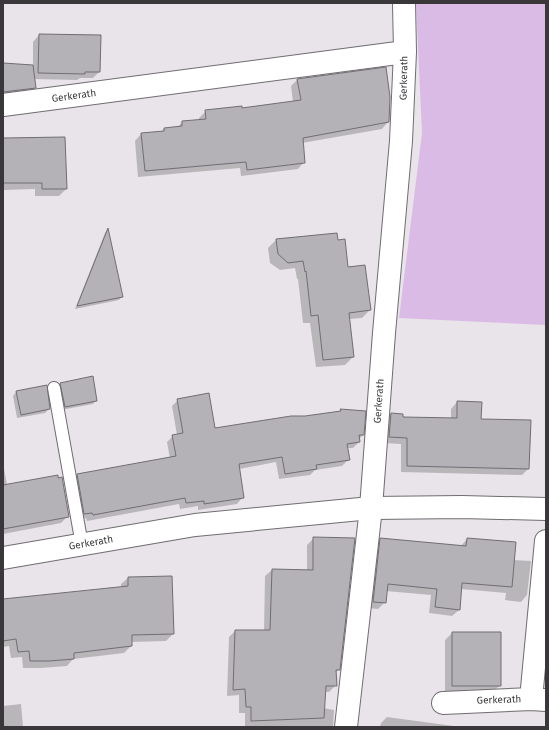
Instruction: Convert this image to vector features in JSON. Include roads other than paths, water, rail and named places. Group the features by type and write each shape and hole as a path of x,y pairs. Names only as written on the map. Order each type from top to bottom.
{"street":[{"path":"404,3 405,52"},
{"name":"Gerkerath","path":"3,105 405,52 401,141 384,333 371,508 346,727"},
{"name":"Gerkerath","path":"3,558 195,525 371,508 546,509"},
{"name":"Gerkerath","path":"443,703 539,700 546,541"}],"lane":[{"path":"54,388 82,545"}]}
